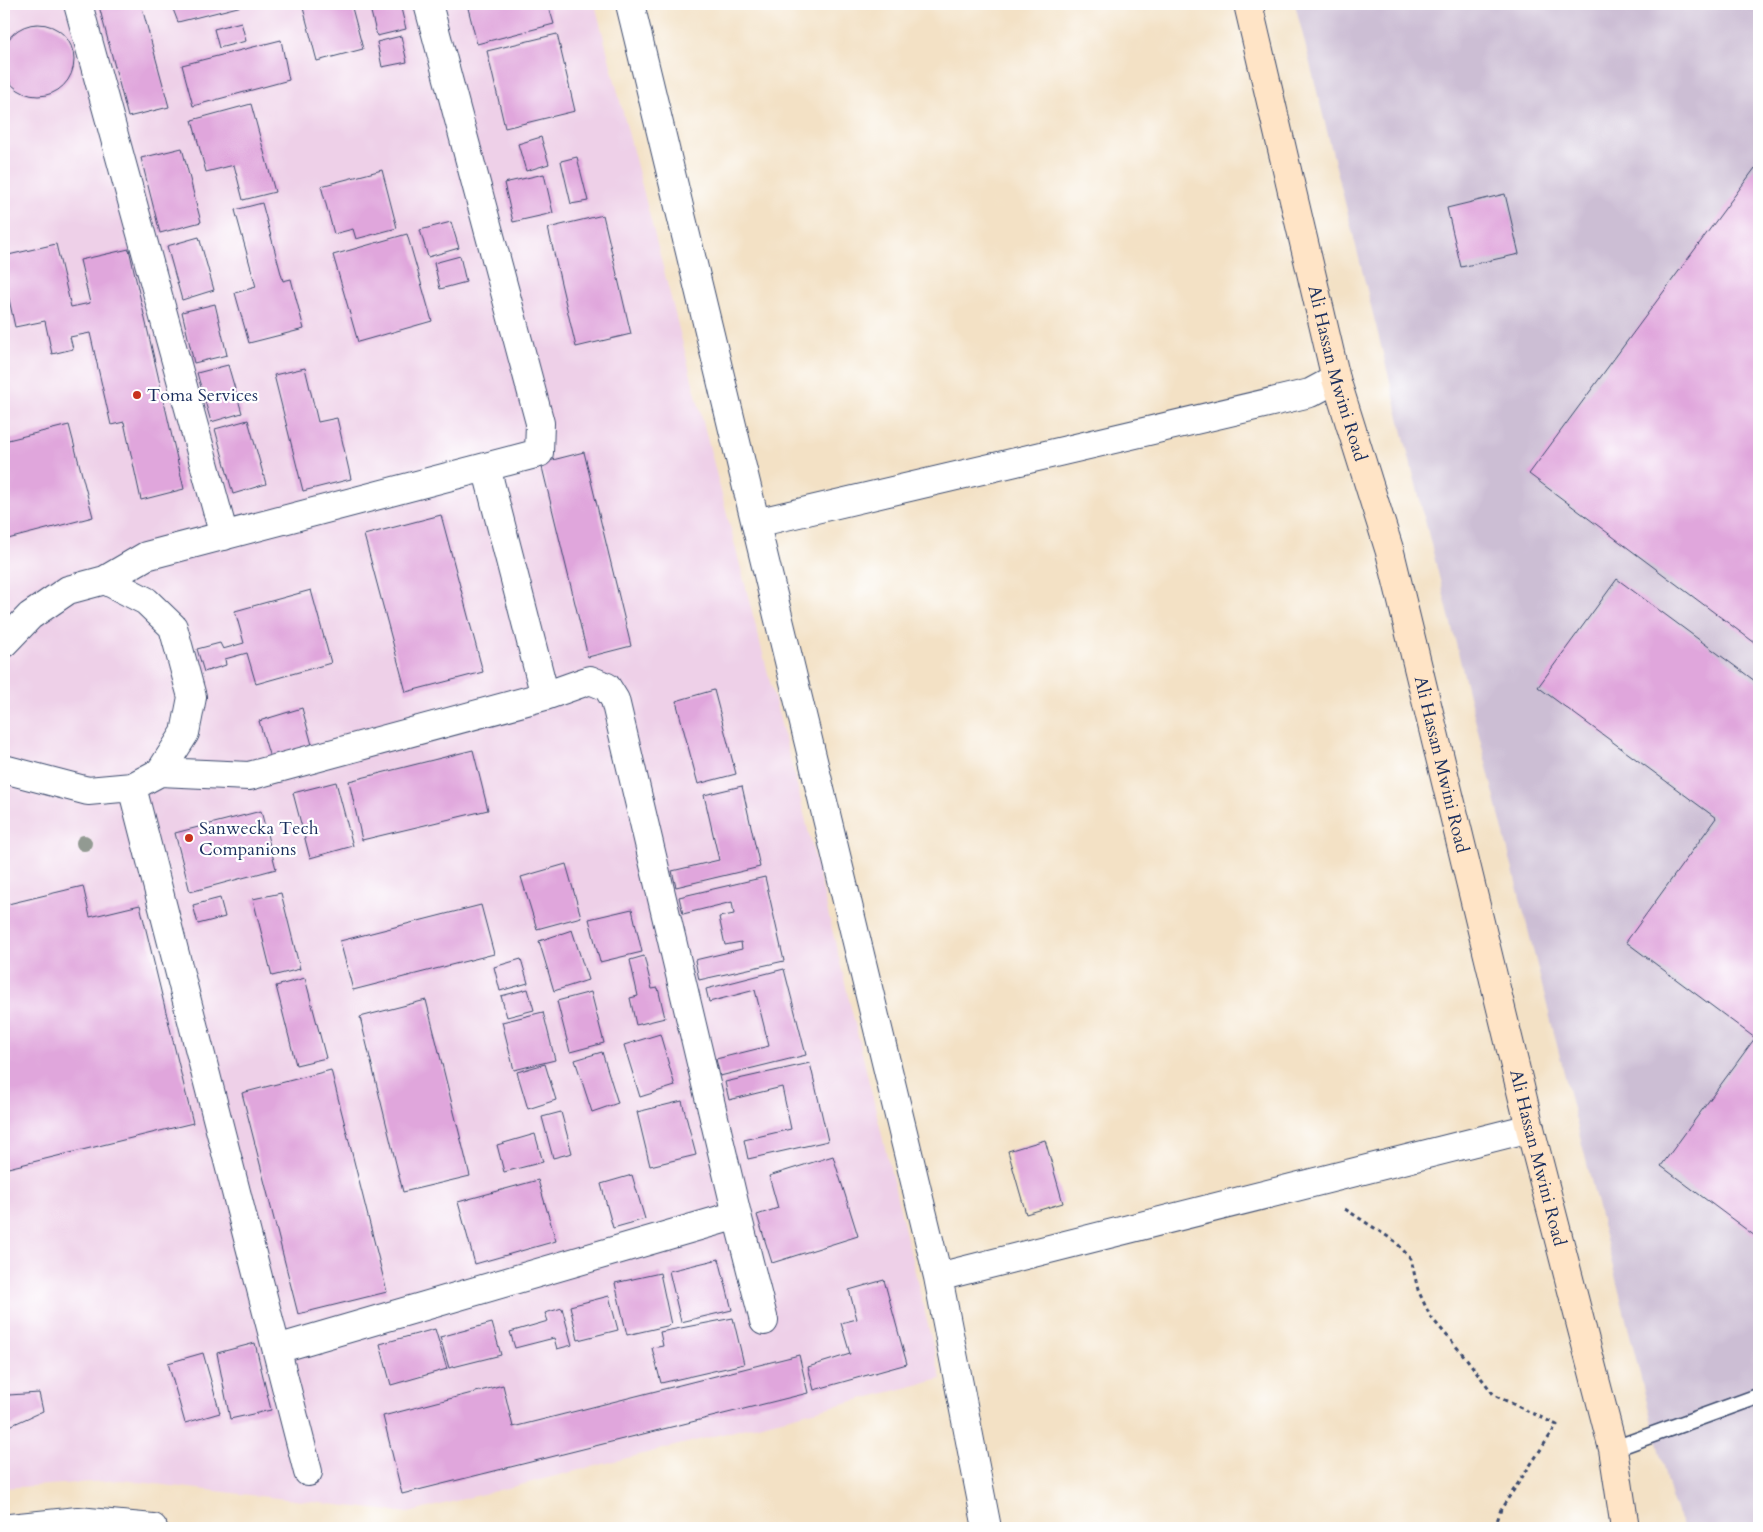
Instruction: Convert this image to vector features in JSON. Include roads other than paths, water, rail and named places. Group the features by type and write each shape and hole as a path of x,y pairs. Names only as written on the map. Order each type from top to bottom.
{"main road":[{"name":"Ali Hassan Mwini Road","path":"1248,4 1336,379 1390,552 1530,1128 1613,1450 1625,1528"}],"street":[{"path":"78,4 224,536"},
{"path":"4,643 30,616 68,590 105,580 146,556 539,453 540,423 428,4"},
{"path":"630,4 938,1278 987,1528"},
{"path":"756,523 1310,393 1336,379"},
{"path":"486,467 545,696"},
{"path":"4,769 88,791 132,787 160,772 185,733 192,697 173,628 146,601 105,580"},
{"path":"160,772 249,776 545,696 590,680 607,687 616,700 737,1215 764,1321"},
{"path":"132,787 308,1472"},
{"path":"938,1278 1530,1128"},
{"path":"277,1349 737,1215"},
{"path":"10,1528 78,1521 154,1528"}],"lane":[{"path":"1613,1450 1759,1396"}],"place":[{"name":"Toma Services","path":"137,395"},
{"name":"Sanwecka Tech Companions","path":"189,838"}]}
